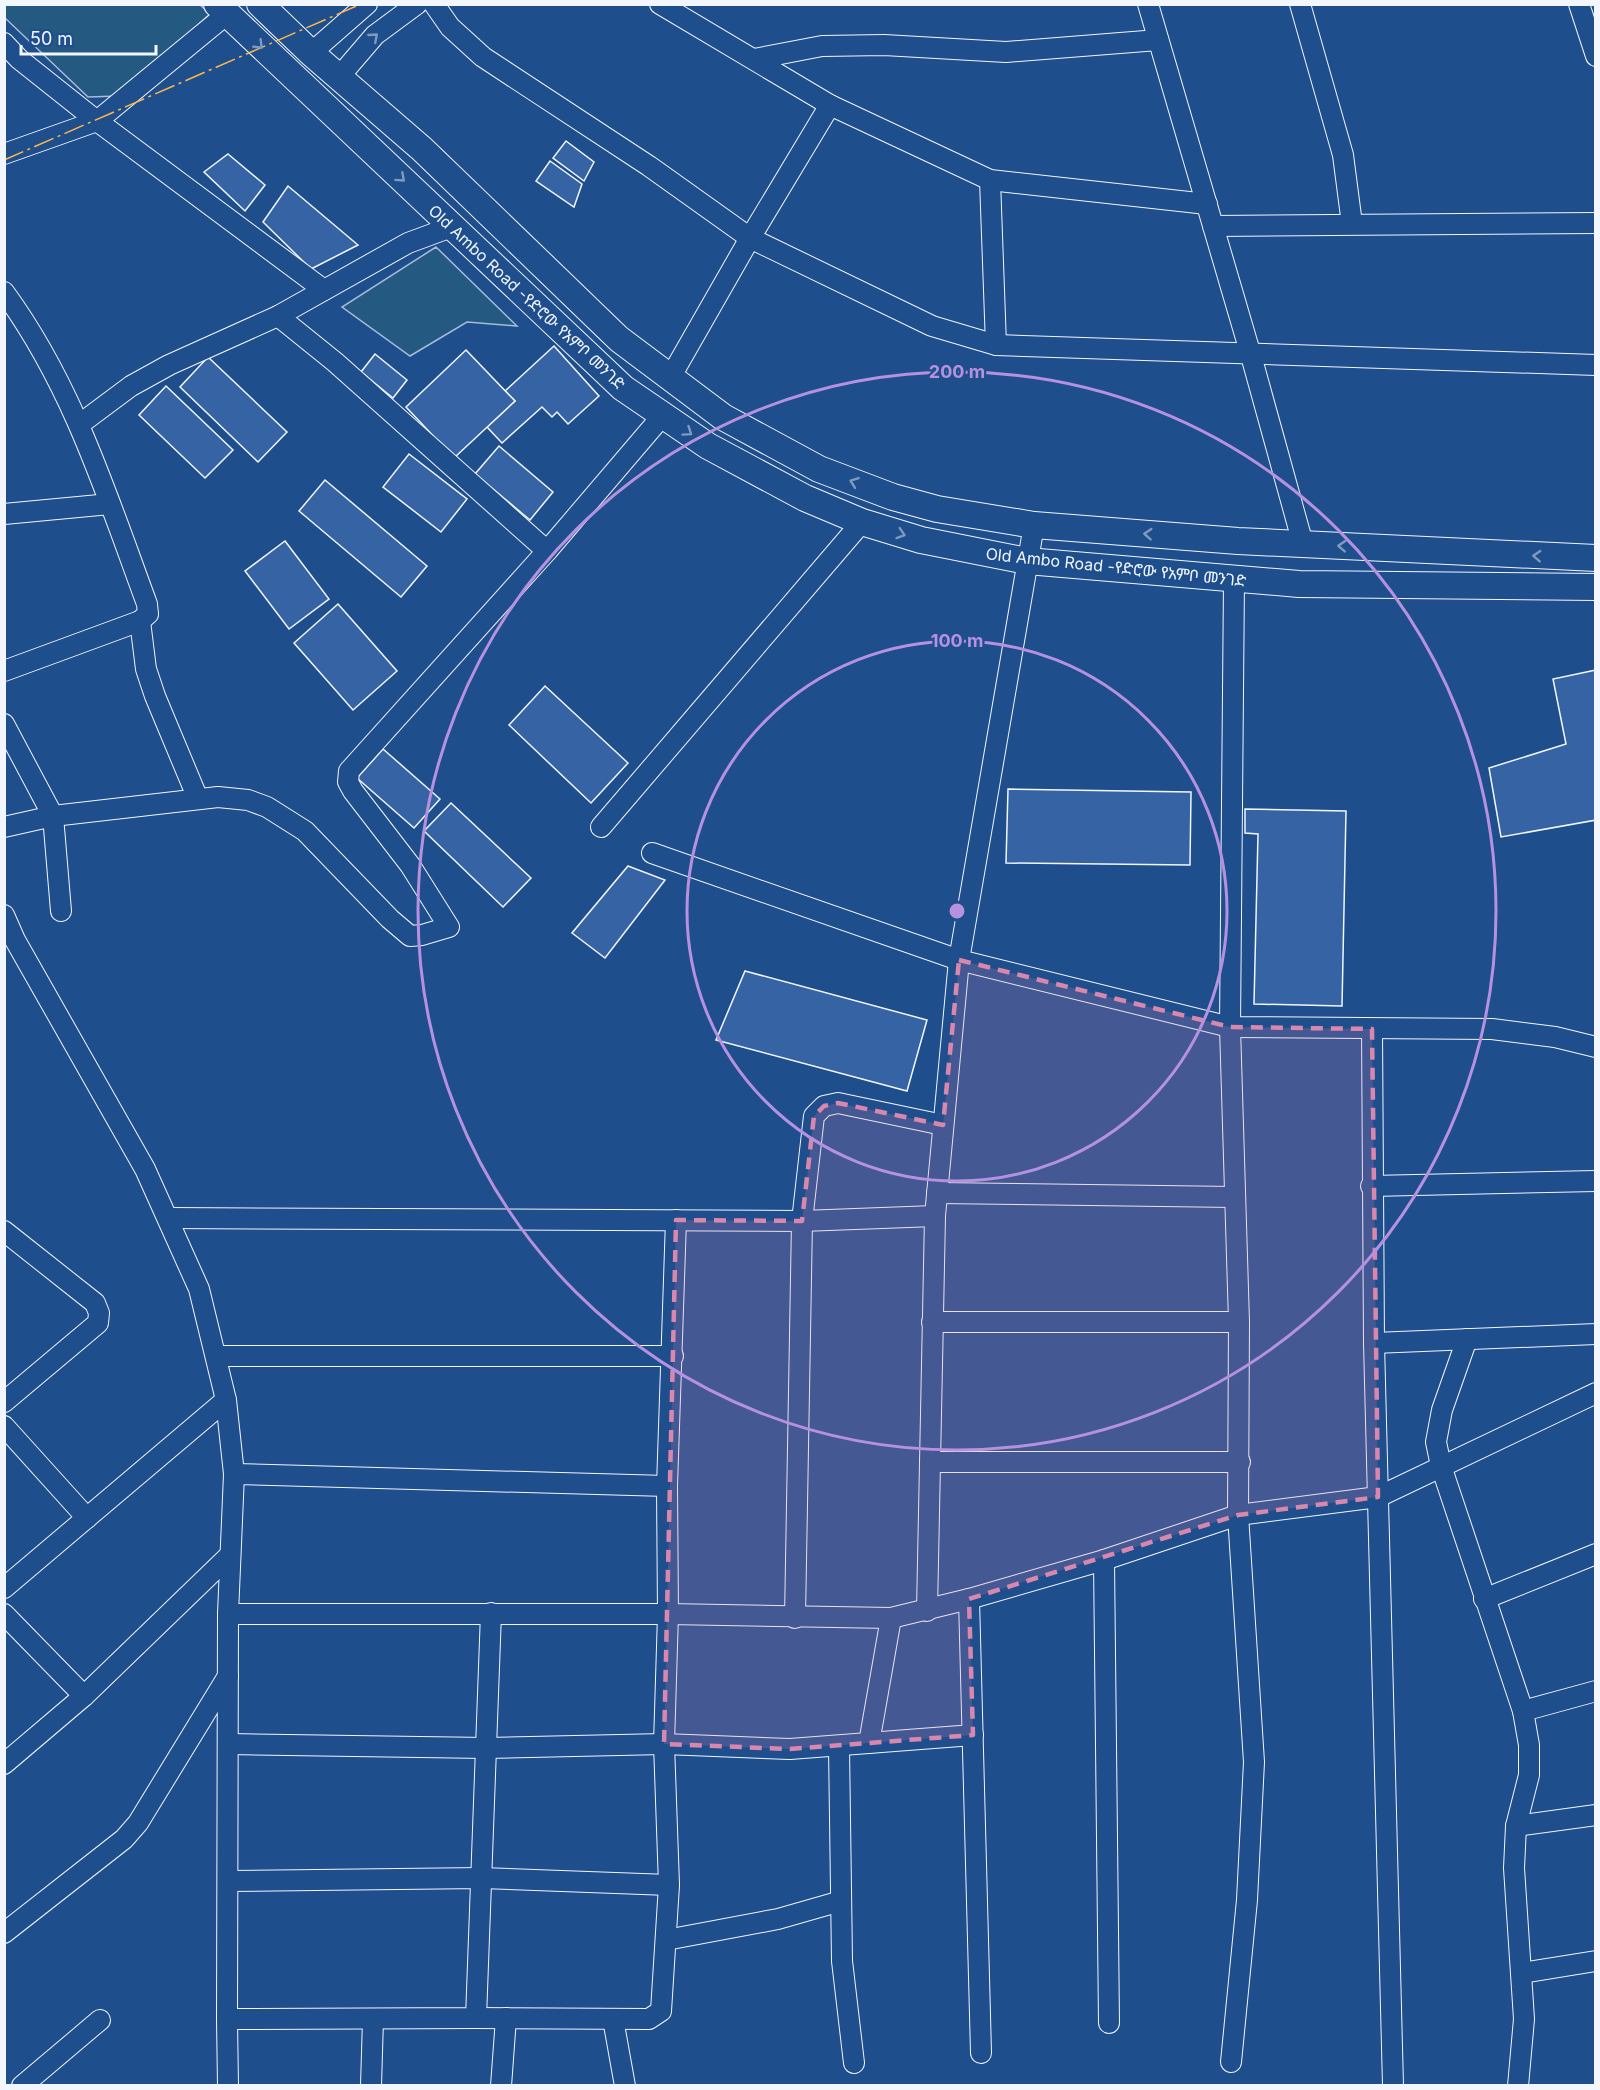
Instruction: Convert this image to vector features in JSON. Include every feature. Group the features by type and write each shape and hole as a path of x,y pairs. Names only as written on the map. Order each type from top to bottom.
{"main road":[{"name":"Old Ambo Road -የድሮው የአምቦ መንገድ","path":"260,4 310,53 422,149 619,339 723,417 819,469 893,497 936,509 1034,525 1303,544 1596,558"},
{"name":"Old Ambo Road -የድሮው የአምቦ መንገድ","path":"222,9 356,139 454,226 623,388 708,446 795,493 862,522 921,540 1027,561 1234,580 1299,584 1596,587"}],"street":[{"path":"310,53 367,4"},
{"path":"339,77 375,35 417,4"},
{"path":"434,4 450,27 483,57 650,166 750,238 932,326 996,345 1596,365"},
{"path":"660,4 830,105 990,180 1207,204"},
{"path":"1148,4 1250,352 1303,544"},
{"path":"1300,4 1342,155 1352,225"},
{"path":"1579,4 1596,56"},
{"path":"4,154 98,121 222,9"},
{"path":"754,59 822,46 884,45 1006,51 1158,40"},
{"path":"4,43 19,59 98,121 324,290"},
{"path":"670,378 830,105"},
{"path":"990,180 996,345"},
{"path":"1213,226 1596,223"},
{"path":"80,424 131,386 169,365 278,316 408,243 454,226"},
{"path":"4,292 43,350 80,424 147,604 147,614 140,621 4,671"},
{"path":"278,316 335,362 547,551"},
{"path":"4,826 52,816 198,799 218,797 248,800 292,820 390,919 410,936 448,927 410,865 353,791 348,782 349,771 547,551 663,415"},
{"path":"4,514 110,504"},
{"path":"601,827 862,522"},
{"path":"927,1611 935,1216 959,960 1034,525"},
{"path":"1232,2062 1247,1900 1254,1762 1238,1515 1239,1322 1230,1027 1234,580"},
{"path":"140,621 146,669 198,799"},
{"path":"4,724 52,816 61,911"},
{"path":"652,853 959,960 1230,1027 1492,1029 1555,1037 1596,1047"},
{"path":"4,915 15,940 146,1169 199,1289 226,1400 234,1474 228,1614 228,2085"},
{"path":"1372,1029 1371,1185 1374,1343 1393,2085"},
{"path":"795,1618 802,1221 814,1116 824,1106 838,1103 943,1125"},
{"path":"1371,1185 1596,1181"},
{"path":"937,1193 1234,1197"},
{"path":"168,1218 802,1221 935,1216"},
{"path":"227,2019 649,2019 661,2011 669,1885 664,1744 668,1614 667,1486 676,1220"},
{"path":"4,1402 98,1323 99,1313 94,1303 6,1234"},
{"path":"932,1322 1239,1322"},
{"path":"1374,1343 1596,1334"},
{"path":"1467,1339 1442,1410 1436,1442 1441,1466 1484,1599 1523,1711 1529,1745 1529,1775 1516,1826 1514,1868 1524,2019 1518,2085"},
{"path":"217,1356 673,1356"},
{"path":"228,1614 668,1614 891,1618 927,1611 1104,1560 1238,1515 1378,1497 1596,1393"},
{"path":"4,1588 226,1400"},
{"path":"4,1426 87,1518"},
{"path":"930,1462 1240,1462"},
{"path":"234,1474 667,1486"},
{"path":"1484,1599 1596,1554"},
{"path":"4,1764 84,1696 229,1556"},
{"path":"1104,1560 1109,2023"},
{"path":"969,1599 981,2053"},
{"path":"476,2018 491,1613"},
{"path":"4,1614 84,1696"},
{"path":"869,1743 891,1618"},
{"path":"4,1933 124,1839 138,1823 228,1676"},
{"path":"1523,1711 1596,1691"},
{"path":"229,1744 486,1748 664,1744 790,1749 973,1736"},
{"path":"839,1747 842,1961 854,2063"},
{"path":"1516,1826 1596,1815"},
{"path":"228,1881 481,1878 669,1885"},
{"path":"666,1940 778,1919 841,1901"},
{"path":"1521,1973 1596,1961"},
{"path":"501,2085 506,2018"},
{"path":"371,2085 373,2019"},
{"path":"613,2019 625,2085"},
{"path":"22,2085 100,2020"}],"highlighted area":[{"path":"959,960 1230,1027 1372,1029 1378,1497 1238,1515 969,1599 973,1735 790,1749 664,1744 676,1220 802,1221 814,1116 824,1106 838,1103 943,1125"}],"shaded area":[{"path":"199,4 210,14 119,96 88,97 5,18 4,5"},
{"path":"436,247 517,326 467,322 410,356 342,307"}],"building":[{"path":"566,141 594,162 584,181 553,158"},
{"path":"228,154 265,185 245,211 204,172"},
{"path":"550,161 582,184 574,207 536,181"},
{"path":"288,186 358,245 311,269 263,222"},
{"path":"554,346 599,396 568,424 557,412 552,417 542,407 502,443 487,427 515,401 505,391"},
{"path":"466,350 515,401 454,458 406,407"},
{"path":"375,354 407,380 393,398 361,372"},
{"path":"208,357 287,432 258,462 180,387"},
{"path":"166,386 233,450 205,478 139,415"},
{"path":"499,446 553,492 530,520 475,474"},
{"path":"409,454 467,499 441,532 383,487"},
{"path":"325,480 427,566 401,597 299,511"},
{"path":"285,541 329,599 289,629 245,571"},
{"path":"338,604 397,671 353,710 294,643"},
{"path":"1596,670 1596,820 1501,837 1489,768 1566,744 1553,679"},
{"path":"545,686 628,763 591,803 509,725"},
{"path":"383,749 440,799 414,828 357,778"},
{"path":"1008,789 1191,792 1190,865 1006,863"},
{"path":"451,803 531,878 503,907 424,831"},
{"path":"1245,809 1346,811 1342,1006 1254,1004 1258,834 1245,833"},
{"path":"628,866 665,880 605,958 572,933"},
{"path":"745,971 927,1020 907,1091 716,1040"}],"power":[{"path":"4,160 361,4"}]}
